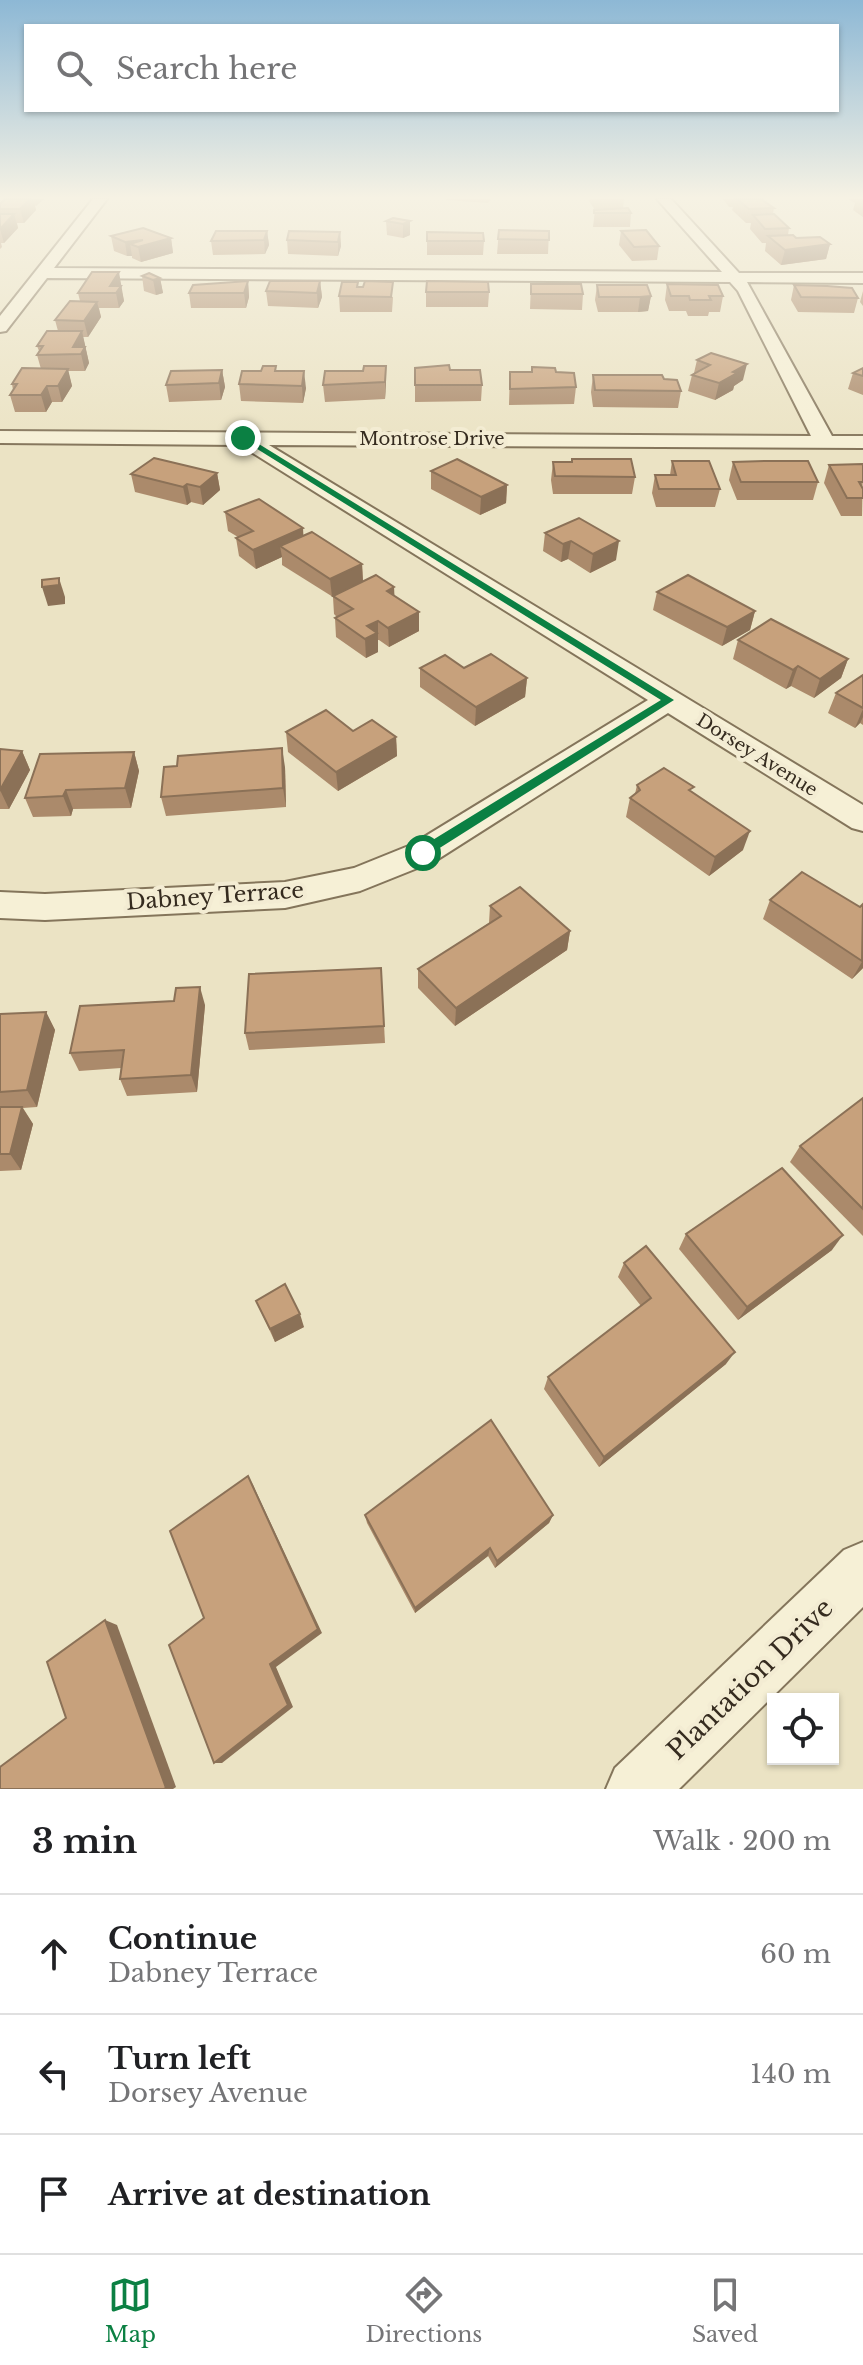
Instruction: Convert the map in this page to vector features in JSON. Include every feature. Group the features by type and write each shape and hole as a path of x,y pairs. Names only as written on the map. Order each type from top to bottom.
{"street":[{"path":"0,327 35,282"},
{"path":"739,282 825,442"},
{"name":"Montrose Drive","path":"0,437 863,442"},
{"name":"Dorsey Avenue","path":"243,438 863,820"},
{"name":"Dabney Terrace","path":"0,905 45,907 285,895 360,879 423,853 668,700"},
{"name":"Plantation Drive","path":"636,1789 863,1569"}],"building":[{"path":"85,282 112,282 110,286 121,286 116,293 78,293"},
{"path":"248,282 244,293 189,293 193,285"},
{"path":"269,282 320,282 317,293 266,291"},
{"path":"342,282 358,282 357,287 363,287 365,282 393,282 391,297 339,296"},
{"path":"427,282 488,282 489,292 426,292"},
{"path":"531,284 581,284 583,294 531,294"},
{"path":"667,284 718,285 723,296 709,296 711,300 690,300 689,296 671,296"},
{"path":"597,285 647,285 651,296 599,297"},
{"path":"794,285 852,288 858,298 801,297"},
{"path":"70,301 97,302 84,321 55,320"},
{"path":"47,331 82,331 73,347 85,347 81,354 37,355 43,346 37,346"},
{"path":"711,353 747,364 719,383 692,375 710,365 697,360"},
{"path":"449,365 450,370 480,370 482,385 415,385 415,368"},
{"path":"263,366 276,366 275,371 304,371 302,386 239,384 242,371 261,371"},
{"path":"364,366 386,366 385,382 323,385 325,371 363,371"},
{"path":"532,367 574,373 576,387 510,389 510,372 532,372"},
{"path":"22,368 68,369 58,386 47,386 41,395 10,395 17,384 12,384"},
{"path":"222,370 219,383 166,385 171,371"},
{"path":"593,375 662,375 664,379 677,380 681,391 595,390"},
{"path":"154,458 217,473 200,487 187,484 183,487 131,474"},
{"path":"457,459 507,485 481,497 431,471"},
{"path":"572,459 631,459 635,477 555,476 553,462 572,462"},
{"path":"672,461 709,461 720,489 659,489 655,475 676,475"},
{"path":"808,461 818,482 741,482 733,462"},
{"path":"863,464 863,482 859,482 863,498 847,498 829,465"},
{"path":"259,499 303,528 253,550 236,538 253,531 225,512"},
{"path":"579,518 619,541 593,554 571,541 563,544 545,533"},
{"path":"312,532 362,564 330,579 280,546"},
{"path":"376,575 394,587 387,591 419,612 388,628 378,621 367,626 377,633 365,639 335,618 353,609 333,596"},
{"path":"688,575 755,611 727,627 657,592"},
{"path":"59,578 59,585 42,587 42,580"},
{"path":"771,619 848,659 820,679 798,666 793,670 738,640"},
{"path":"491,654 527,678 476,707 420,668 445,655 464,668"},
{"path":"863,675 863,708 836,693"},
{"path":"326,710 353,731 372,720 396,737 336,772 286,732"},
{"path":"282,748 283,788 161,797 164,767 177,766 178,756"},
{"path":"0,749 22,751 0,790"},
{"path":"134,752 125,788 66,790 63,796 25,798 40,754"},
{"path":"664,768 694,787 689,790 750,831 715,857 630,798 640,790 637,785"},
{"path":"802,872 860,907 863,904 862,961 770,900"},
{"path":"520,887 570,931 456,1008 418,969 501,916 490,906"},
{"path":"381,968 384,1026 245,1033 249,974"},
{"path":"200,987 191,1075 120,1079 124,1050 70,1053 80,1006 174,1001 176,988"},
{"path":"46,1012 27,1090 0,1092 0,1014"},
{"path":"863,1098 863,1209 800,1146"},
{"path":"0,1107 22,1107 10,1154 0,1154"},
{"path":"782,1168 843,1235 747,1307 686,1234"},
{"path":"646,1246 735,1352 604,1457 548,1377 651,1298 624,1263"},
{"path":"285,1284 300,1314 270,1329 256,1301"},
{"path":"491,1420 553,1515 497,1561 490,1548 415,1608 365,1515"},
{"path":"248,1476 318,1629 270,1664 288,1705 214,1763 169,1645 204,1618 170,1531"},
{"path":"105,1620 166,1788 0,1789 0,1767 66,1718 47,1662"}],"route":[{"path":"243,438 668,700 423,853"}]}
